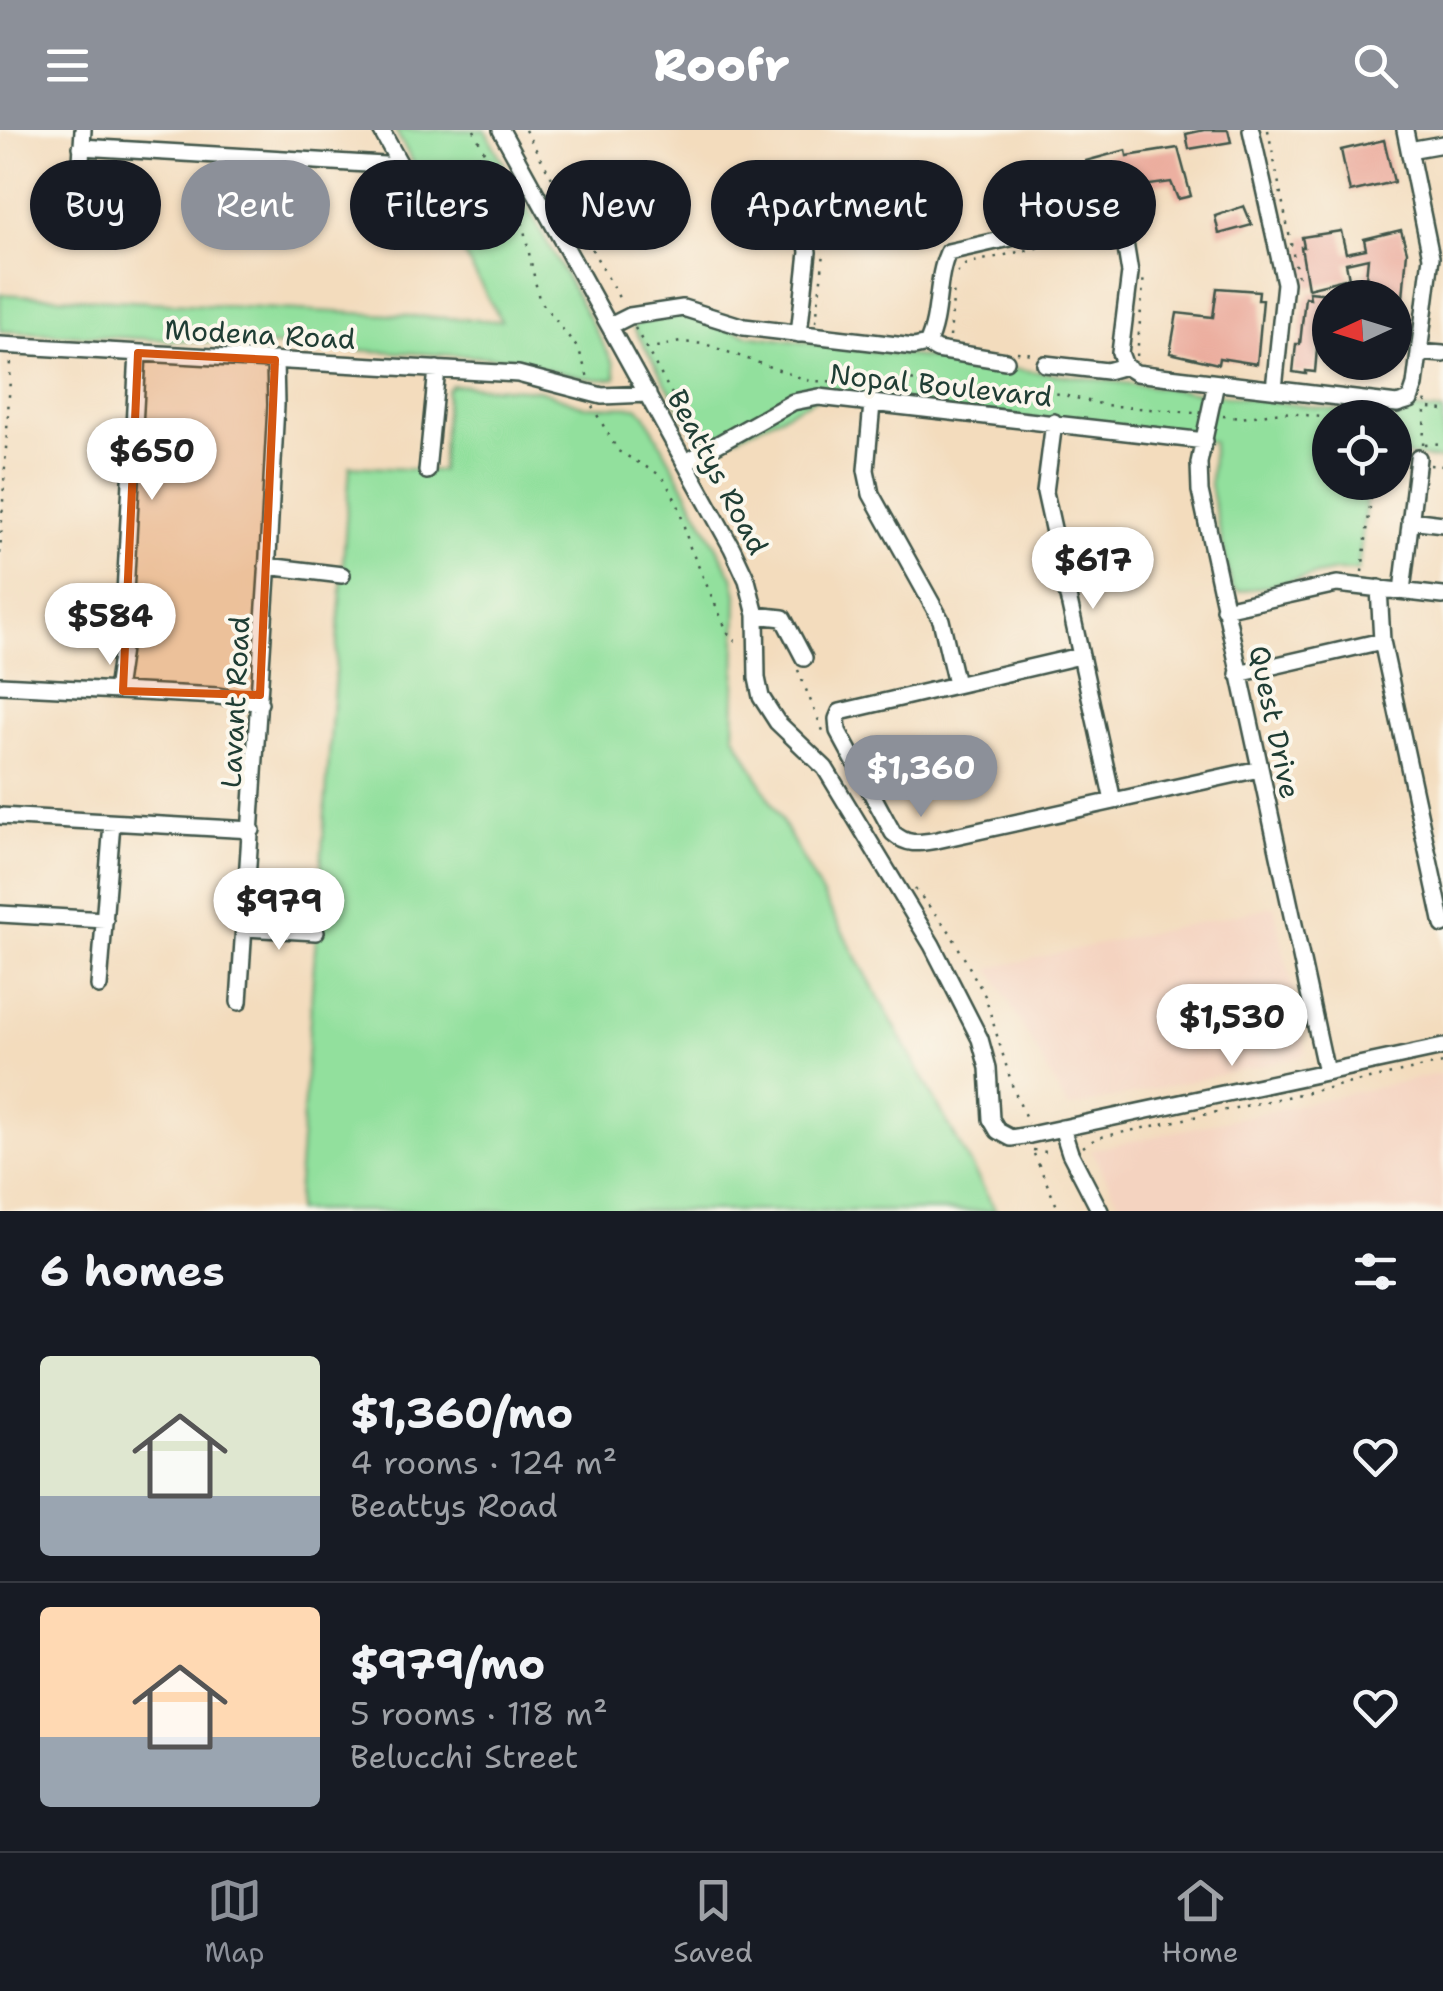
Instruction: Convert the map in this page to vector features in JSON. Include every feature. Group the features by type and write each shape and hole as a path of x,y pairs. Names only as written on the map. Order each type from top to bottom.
{"street":[{"path":"381,130 398,160"},
{"name":"Beattys Road","path":"500,130 686,462 747,580 756,615 757,678 769,711 825,768 932,946 980,1039 988,1068 991,1119 998,1131 1011,1138 1030,1135"},
{"path":"1251,130 1285,283 1274,390"},
{"path":"927,344 933,332 942,264 948,252 1107,216 1116,218 1123,230 1130,273 1120,353 1125,366 1136,374 1397,404 1410,400 1431,257 1405,130"},
{"path":"82,138 350,162"},
{"path":"1409,150 1443,144"},
{"path":"800,334 808,250"},
{"path":"610,326 630,316 683,308 744,327 914,347 927,344 937,350 1006,360"},
{"path":"1419,352 1443,354"},
{"name":"Modena Road","path":"4,353 138,353 278,360 518,374 590,390 644,387"},
{"path":"120,691 138,353"},
{"name":"Lavant Road","path":"239,1002 278,360"},
{"path":"1045,364 1107,371 1125,366"},
{"path":"427,470 433,369"},
{"name":"Quest Drive","path":"1216,383 1200,463 1200,492 1326,1072"},
{"name":"Nopal Boulevard","path":"686,462 806,398 1205,440"},
{"path":"872,404 866,470 870,494 941,620 956,684"},
{"path":"1054,422 1045,492 1113,801"},
{"path":"1402,592 1418,458"},
{"path":"1410,520 1443,524"},
{"path":"267,570 342,574"},
{"path":"1224,609 1328,584 1443,596"},
{"path":"1380,588 1382,642 1443,925"},
{"path":"756,615 783,618 801,663"},
{"path":"1238,674 1382,642"},
{"path":"1080,656 840,712 838,731 893,833 901,841 937,840 1259,769"},
{"path":"0,684 260,699"},
{"path":"0,816 252,830"},
{"path":"99,986 112,822"},
{"path":"0,914 104,920"},
{"path":"245,928 316,932"},
{"path":"1030,1135 1443,1047"},
{"path":"1062,1128 1070,1153 1100,1211"}],"path":[{"path":"474,130 490,160"},
{"path":"525,130 688,425"},
{"path":"525,227 539,299 579,350 595,416 618,451 662,476 678,504 689,544 731,640 757,642"},
{"path":"950,339 955,276 966,263 974,262 970,246"},
{"path":"646,349 682,342 706,344 810,381 845,383 900,378 974,393 1034,388 1105,405 1241,418 1281,412 1312,416"},
{"path":"1006,360 1006,350 1045,355 1045,364"},
{"path":"0,554 11,360 4,353"},
{"path":"1427,408 1443,410"},
{"path":"1362,574 1371,500"},
{"path":"801,663 826,736"},
{"path":"912,886 950,932 985,996 1034,1152 1059,1211"},
{"path":"1034,1152 1080,1151 1097,1138 1443,1062"}],"highlighted area":[{"path":"138,353 275,360 260,695 123,691"}],"shaded area":[{"path":"1274,906 1306,1051 1301,1057 1068,1108 990,968"},
{"path":"1443,1073 1443,1211 1124,1211 1091,1150"}],"green space":[{"path":"395,130 485,130 502,160 412,160"},
{"path":"525,203 545,239 545,250 551,250 614,364 616,378 594,379 527,366 523,359 0,331 0,294 501,321 462,250 525,250"},
{"path":"675,315 695,317 747,335 1312,407 1312,500 1366,500 1358,571 1335,571 1239,592 1232,588 1210,486 1213,442 819,397 705,452 634,328 635,323"},
{"path":"452,385 539,390 584,406 637,407 645,414 733,577 737,594 734,734 996,1211 296,1211 350,466 441,471 447,390"},
{"path":"1414,409 1443,412 1443,460 1412,456"}],"building":[{"path":"1228,130 1231,142 1189,149 1186,134"},
{"path":"1384,140 1394,182 1350,192 1341,150"},
{"path":"1178,148 1191,196 1178,199 1171,182 1156,184 1156,160 1090,160 1126,150 1127,156"},
{"path":"1244,206 1252,225 1219,234 1215,216"},
{"path":"1401,230 1407,251 1405,280 1366,280 1368,258 1346,263 1349,278 1312,280 1312,287 1308,288 1302,237 1341,231 1346,253 1366,249 1364,239"},
{"path":"1217,288 1259,291 1258,300 1263,300 1257,364 1219,358 1218,364 1170,353 1177,313 1213,317"},
{"path":"1309,292 1312,292 1312,372 1306,374 1293,372 1305,297 1310,298"}]}
